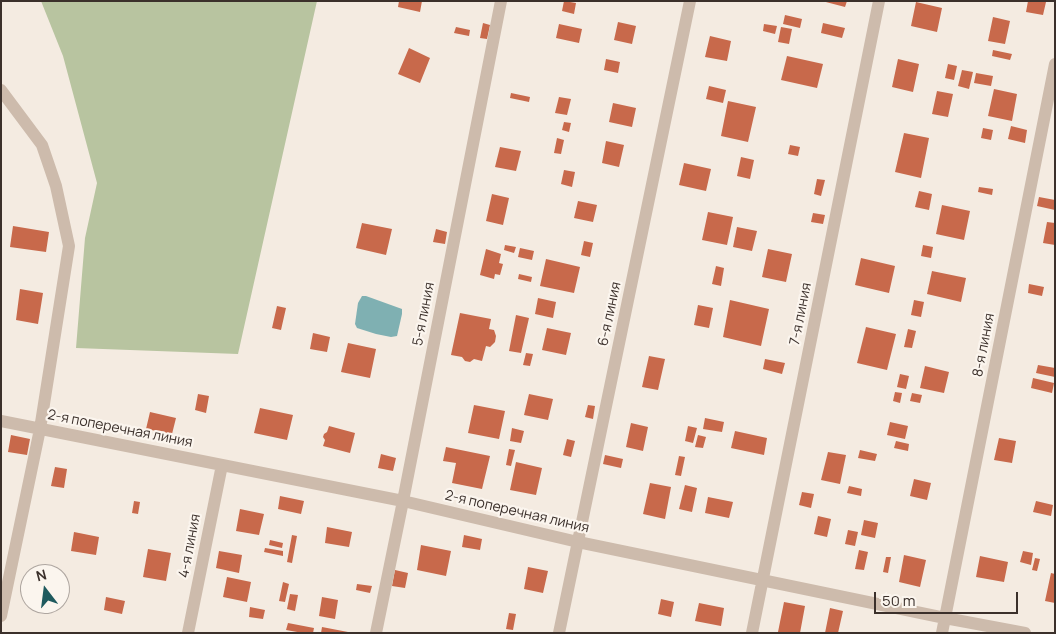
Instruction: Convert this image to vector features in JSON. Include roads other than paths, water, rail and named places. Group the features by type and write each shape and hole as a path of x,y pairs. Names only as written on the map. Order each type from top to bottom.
{"street":[{"name":"5-я линия","path":"376,633 501,1"},
{"name":"6-я линия","path":"559,633 690,1"},
{"name":"7-я линия","path":"752,633 879,1"},
{"name":"8-я линия","path":"942,633 1055,64"},
{"path":"1,90 42,145 56,186 69,246 40,428 1,616"},
{"name":"2-я поперечная линия","path":"1,421 403,501 578,542 1025,633"},
{"name":"4-я линия","path":"188,633 222,465"}],"water":[{"path":"362,296 402,309 397,336 391,337 376,334 357,328 355,324 358,303"}]}
